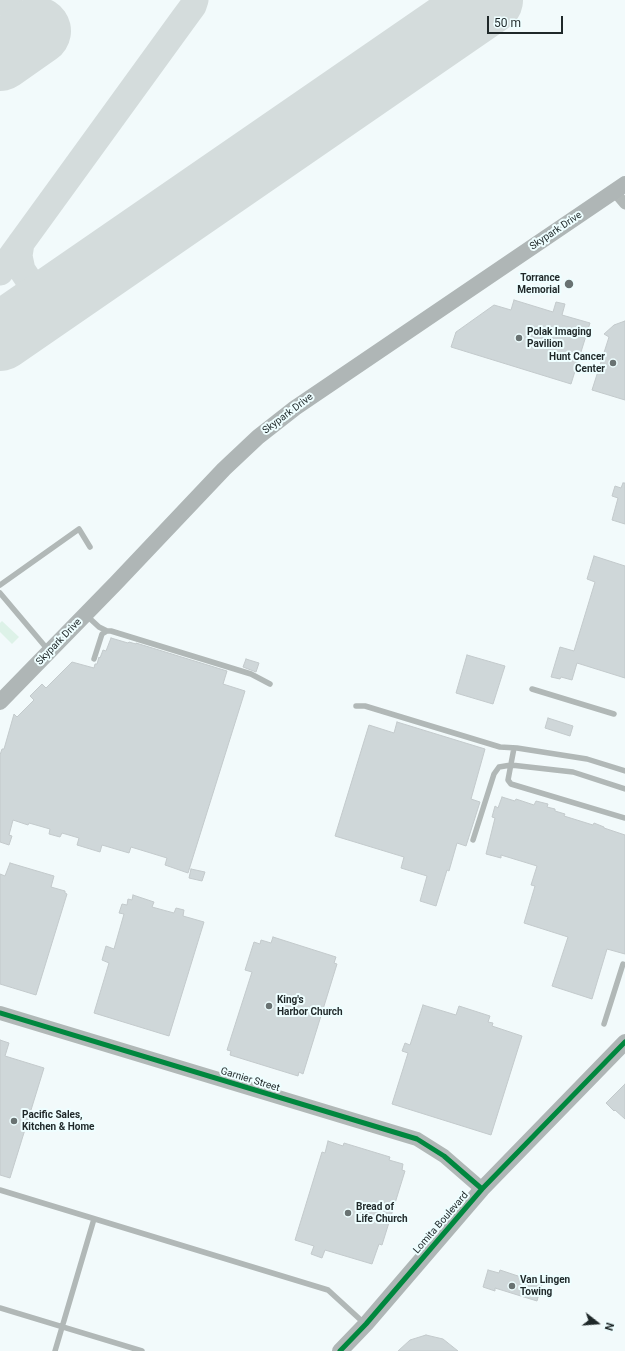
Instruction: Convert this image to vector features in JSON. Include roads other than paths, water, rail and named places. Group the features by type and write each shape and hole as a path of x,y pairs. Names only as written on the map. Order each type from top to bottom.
{"main road":[{"name":"Skypark Drive","path":"0,702 224,469 258,437 295,408 620,188"},
{"name":"Lomita Boulevard","path":"340,1351 366,1324 482,1189 625,1042"}],"street":[{"path":"620,188 625,204"},
{"name":"Garnier Street","path":"0,1013 417,1139 444,1156 482,1189"}],"lane":[{"path":"0,585 79,529 90,547"},
{"path":"0,593 49,652"},
{"path":"85,614 99,627 107,631 251,674 270,684"},
{"path":"94,660 102,634 107,631"},
{"path":"532,689 614,714"},
{"path":"356,706 365,706 500,747 588,759 625,771"},
{"path":"514,748 508,780 511,784 625,818"},
{"path":"473,840 494,774 499,767 511,766 573,772 625,789"},
{"path":"604,1024 623,964"},
{"path":"0,1190 328,1290 366,1324"},
{"path":"55,1351 94,1219"},
{"path":"0,1308 142,1351"}],"place":[{"name":"Torrance Memorial","path":"569,284"},
{"name":"Polak Imaging Pavilion","path":"519,338"},
{"name":"Hunt Cancer Center","path":"613,363"},
{"name":"King's Harbor Church","path":"269,1006"},
{"name":"Pacific Sales, Kitchen & Home","path":"14,1121"},
{"name":"Bread of Life Church","path":"348,1213"},
{"name":"Van Lingen Towing","path":"512,1286"}]}
